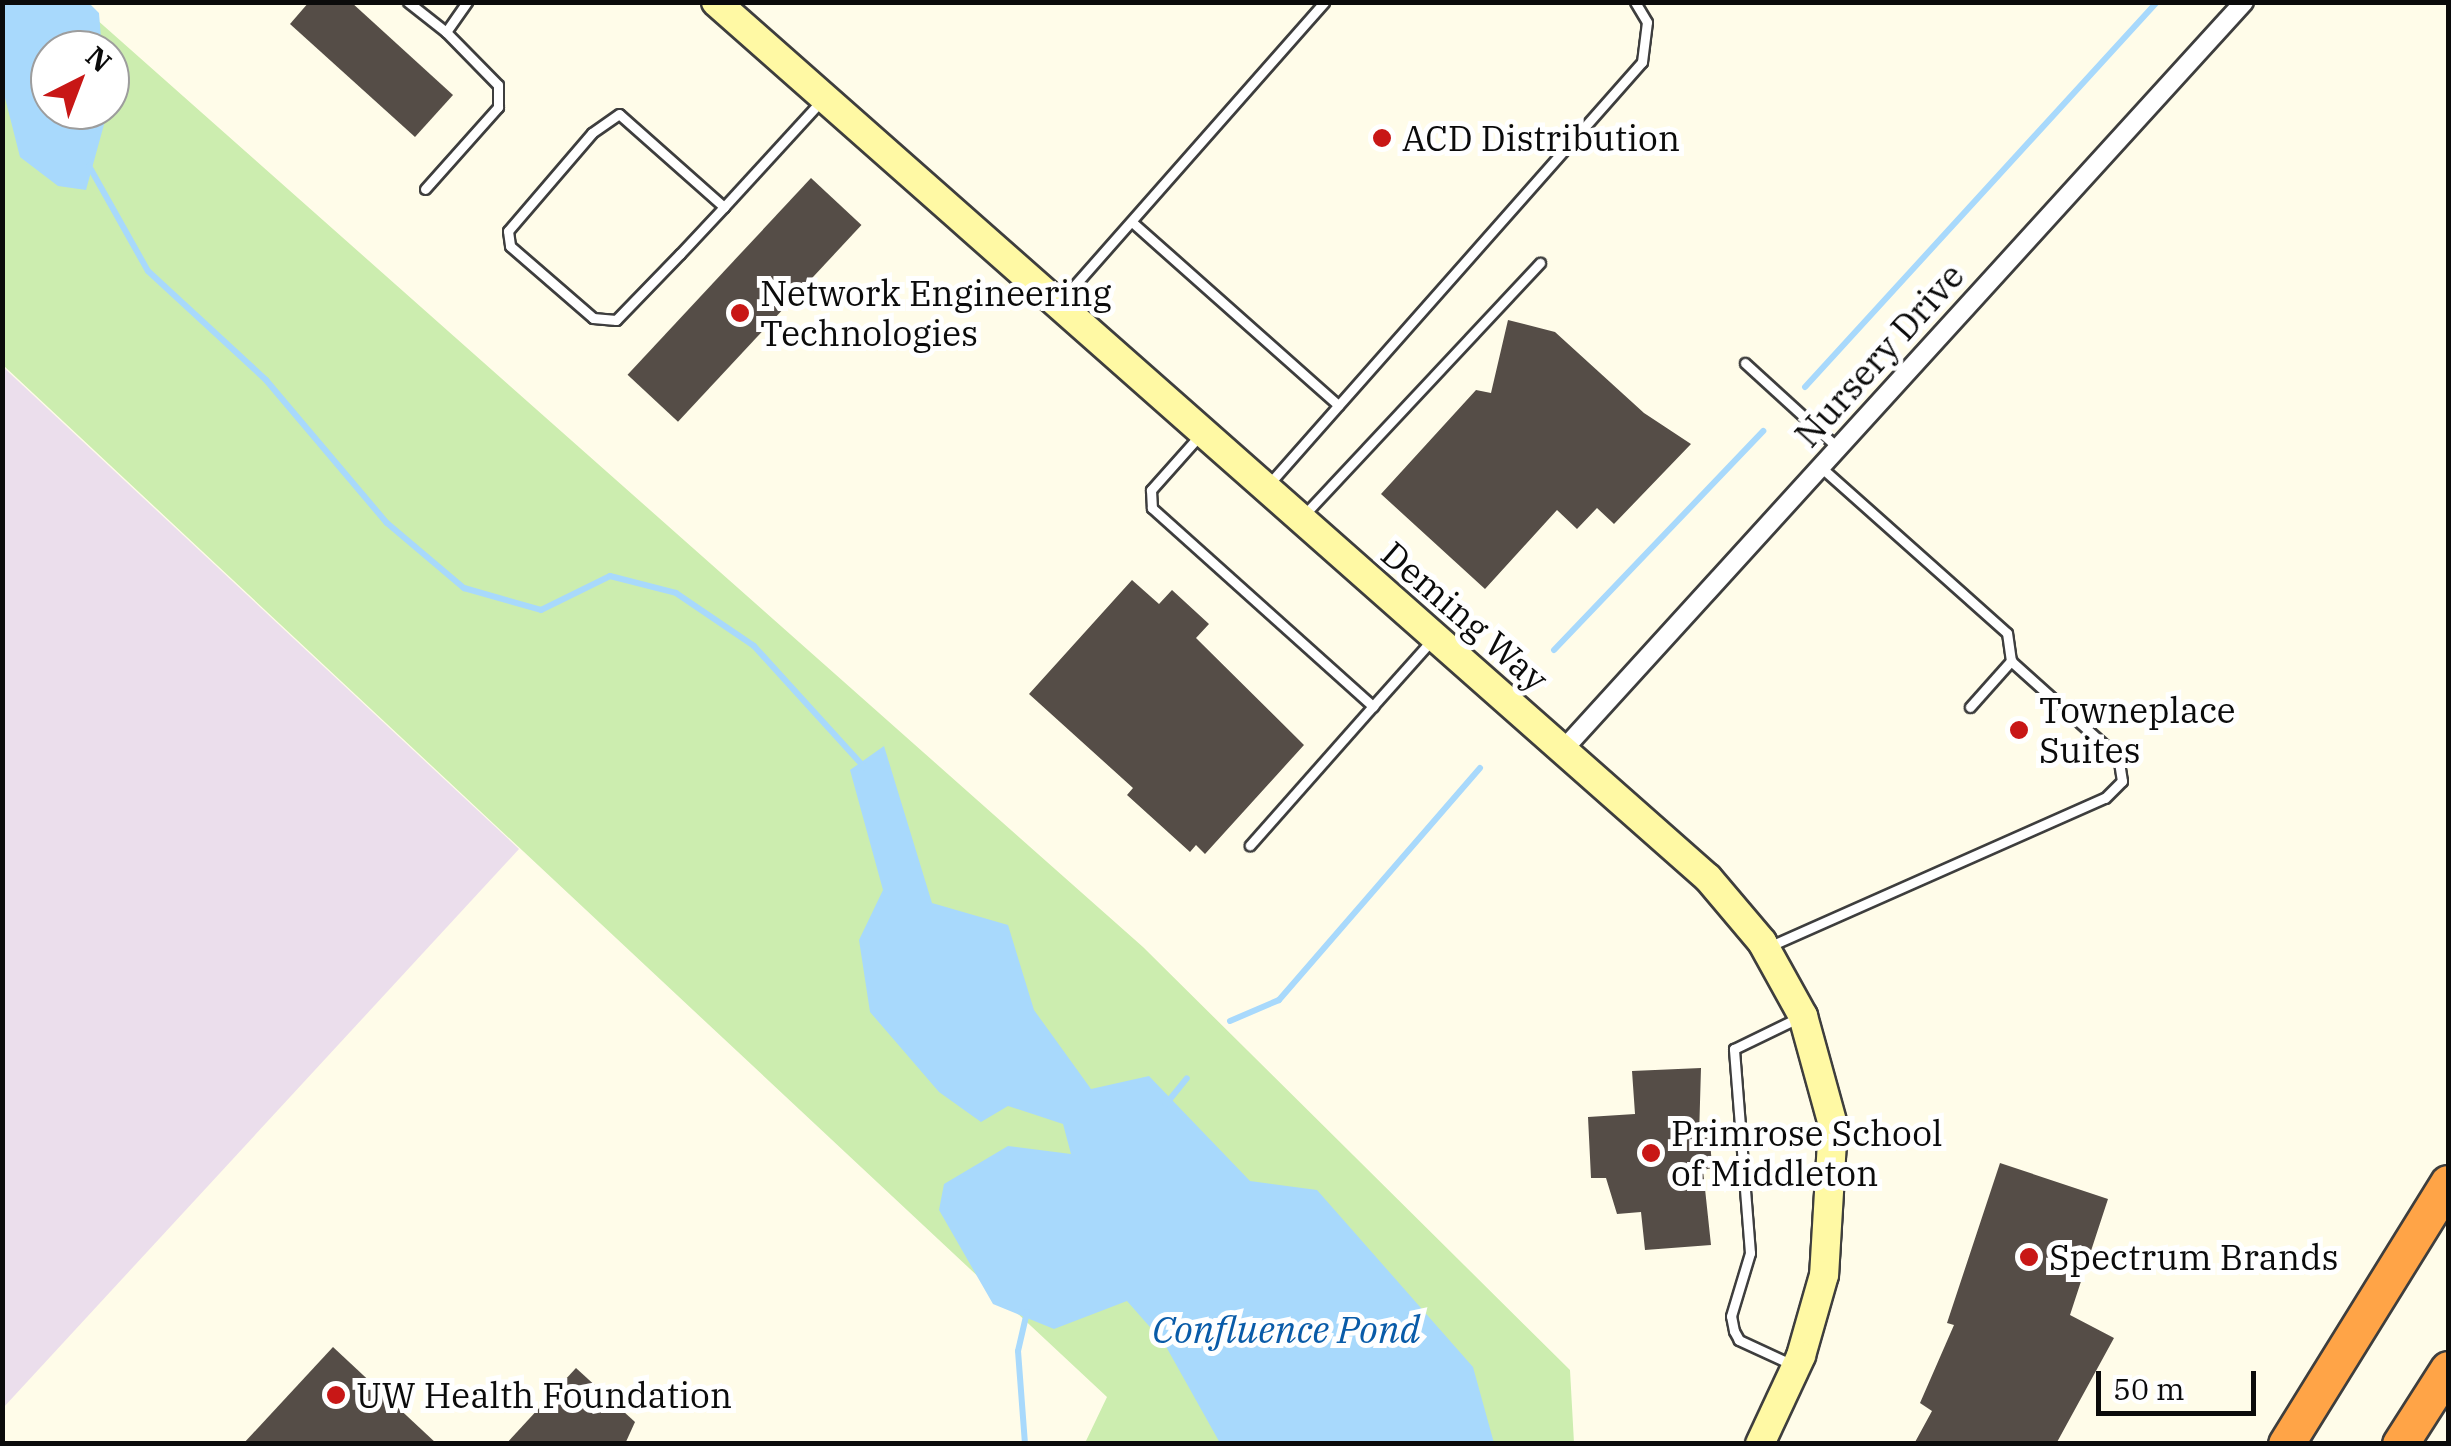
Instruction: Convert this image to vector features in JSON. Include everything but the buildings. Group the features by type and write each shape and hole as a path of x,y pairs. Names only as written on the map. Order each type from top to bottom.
{"highway":[{"path":"2286,1444 2448,1183"},
{"path":"2354,1335 2448,1210"},
{"path":"2400,1444 2448,1369"}],"street":[{"name":"Deming Way","path":"716,2 1708,878 1766,948 1803,1016 1833,1125 1824,1275 1796,1366 1760,1444"},
{"name":"Nursery Drive","path":"1562,751 2244,2"}],"lane":[{"path":"408,2 446,32 498,85 498,108 425,189"},
{"path":"446,32 467,2"},
{"path":"1058,305 1324,2"},
{"path":"1265,489 1642,62 1647,22 1634,2"},
{"path":"724,207 618,114 592,133 508,231 510,246 593,318 616,320 724,207 824,98"},
{"path":"1132,222 1338,406"},
{"path":"1300,520 1540,264"},
{"path":"1745,364 1838,448"},
{"path":"1202,433 1150,490 1152,508 1373,706"},
{"path":"1766,948 2116,790 2123,770 2118,757 2011,661 2007,633 1821,467"},
{"path":"1250,845 1434,638"},
{"path":"1970,707 2011,661"},
{"path":"1796,1366 1738,1340 1734,1331 1732,1316 1750,1253 1734,1049 1803,1016"}],"shaded area":[{"path":"2,366 519,849 3,1408 2,1408"}],"green space":[{"path":"2,3 78,3 108,30 30,30 30,130 130,130 130,49 1143,947 1570,1370 1574,1443 1085,1443 1107,1397 3,365"}],"water":[{"path":"2,3 89,3 99,13 100,30 30,30 30,130 102,130 86,190 58,186 20,157 3,90"},
{"name":"Confluence Pond","path":"884,746 932,903 1008,925 1034,1010 1091,1089 1149,1076 1250,1181 1317,1190 1473,1367 1494,1443 1220,1443 1164,1343 1127,1301 1054,1329 993,1304 939,1210 944,1184 1008,1146 1071,1154 1063,1124 1008,1106 981,1122 939,1092 870,1012 859,940 883,890 850,770"}],"waterway":[{"path":"1805,387 2157,2"},
{"path":"89,166 148,271 266,380 387,523 464,588 541,610 610,576 676,593 754,646 864,767"},
{"path":"1554,650 1763,431"},
{"path":"1230,1021 1279,1000 1480,768"},
{"path":"1166,1104 1187,1078"},
{"path":"1025,1444 1018,1351 1027,1312"}],"place":[{"name":"ACD Distribution","path":"1382,138"},
{"name":"Network Engineering Technologies","path":"740,313"},
{"name":"Towneplace Suites","path":"2019,730"},
{"name":"Primrose School of Middleton","path":"1651,1153"},
{"name":"Spectrum Brands","path":"2029,1257"},
{"name":"UW Health Foundation","path":"336,1395"}]}
